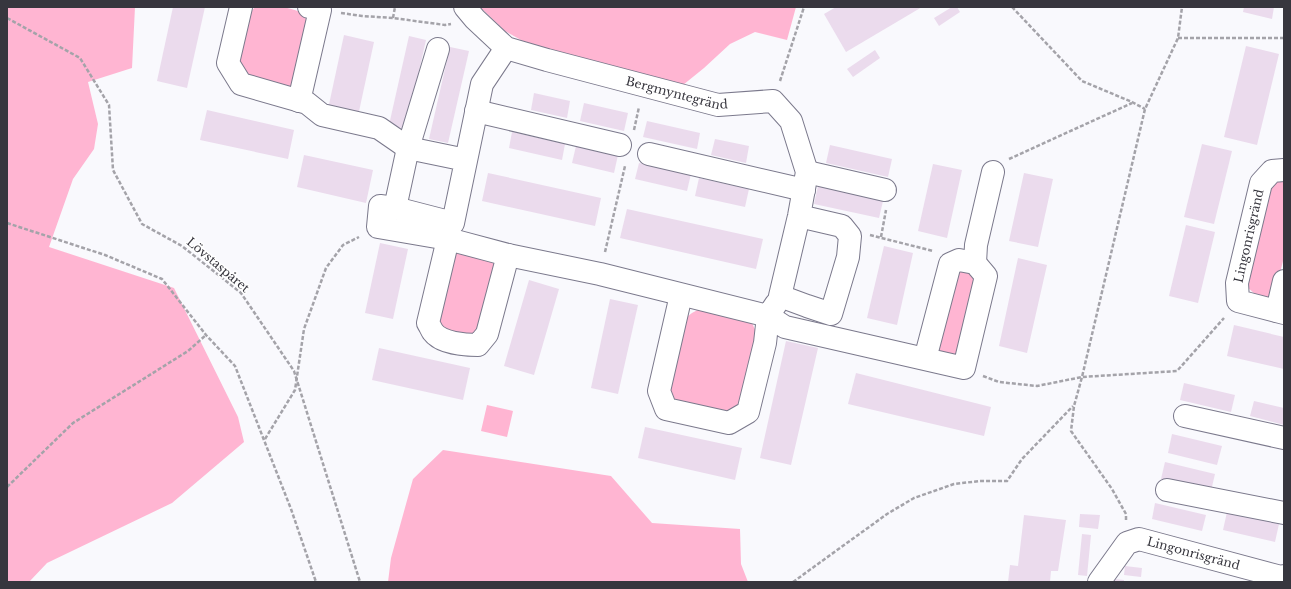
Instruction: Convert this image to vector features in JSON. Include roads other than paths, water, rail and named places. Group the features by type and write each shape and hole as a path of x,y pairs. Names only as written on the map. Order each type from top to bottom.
{"street":[{"path":"241,7 228,63 241,84 307,103 322,115 379,128 408,148 466,160"},
{"path":"299,101 315,8"},
{"name":"Bergmyntegränd","path":"470,13 506,48 547,60 718,104 773,101 790,121 805,181"},
{"path":"506,48 482,84 453,223 395,208 380,206 378,227 448,240 508,255 600,274 768,316 784,327 964,368 986,276 975,263 960,260 950,264 925,359"},
{"path":"395,208 408,148 438,49"},
{"path":"476,111 626,148"},
{"path":"649,154 805,181 884,190"},
{"name":"Lingonrisgränd","path":"1281,312 1238,302 1237,283 1261,183 1272,171 1284,170"},
{"path":"975,263 976,245 993,172"},
{"path":"681,294 659,391 666,409 729,424 748,412 765,343 768,316 780,296 799,216 805,181"},
{"path":"780,296 831,314 848,256 850,236 842,226 799,216"},
{"path":"448,240 428,323 434,333 448,341 460,344 478,345 487,334 508,255"},
{"path":"1281,312 1284,281"},
{"path":"1185,416 1284,438"},
{"path":"1167,490 1284,513"},
{"name":"Lingonrisgränd","path":"1099,582 1127,543 1139,539 1281,577 1284,576"}]}
